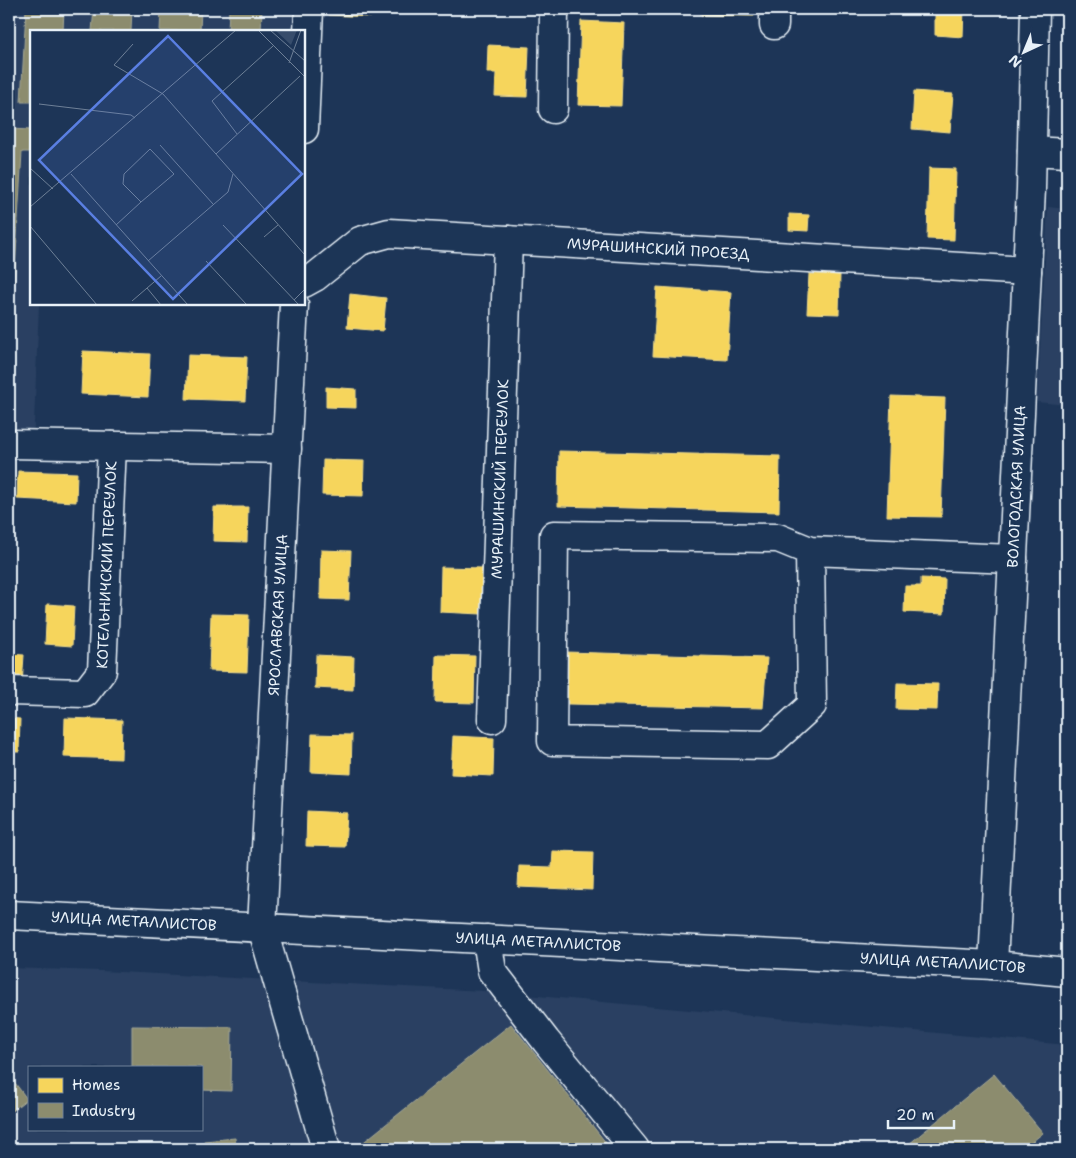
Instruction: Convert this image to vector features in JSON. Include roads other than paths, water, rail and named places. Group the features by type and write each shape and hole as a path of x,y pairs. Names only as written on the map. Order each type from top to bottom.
{"street":[{"path":"305,105 309,9"},
{"path":"553,109 554,9"},
{"name":"ВОЛОГОДСКАЯ УЛИЦА","path":"993,965 1027,271 1035,9"},
{"path":"1032,151 1067,153"},
{"name":"МУРАШИНСКИЙ ПРОЕЗД","path":"305,282 315,277 360,241 389,233 1027,271"},
{"name":"МУРАШИНСКИЙ ПЕРЕУЛОК","path":"492,719 508,240"},
{"name":"ЯРОСЛАВСКАЯ УЛИЦА","path":"294,305 262,927 326,1149"},
{"path":"9,444 287,449"},
{"name":"КОТЕЛЬНИЧСКИЙ ПЕРЕУЛОК","path":"9,691 85,694 102,671 112,446"},
{"path":"810,551 812,704 768,745 552,741 554,535 778,538 810,551 1013,559"},
{"name":"УЛИЦА МЕТАЛЛИСТОВ","path":"9,915 993,965 1067,972"},
{"path":"488,939 492,971 546,1041 635,1149"}]}
